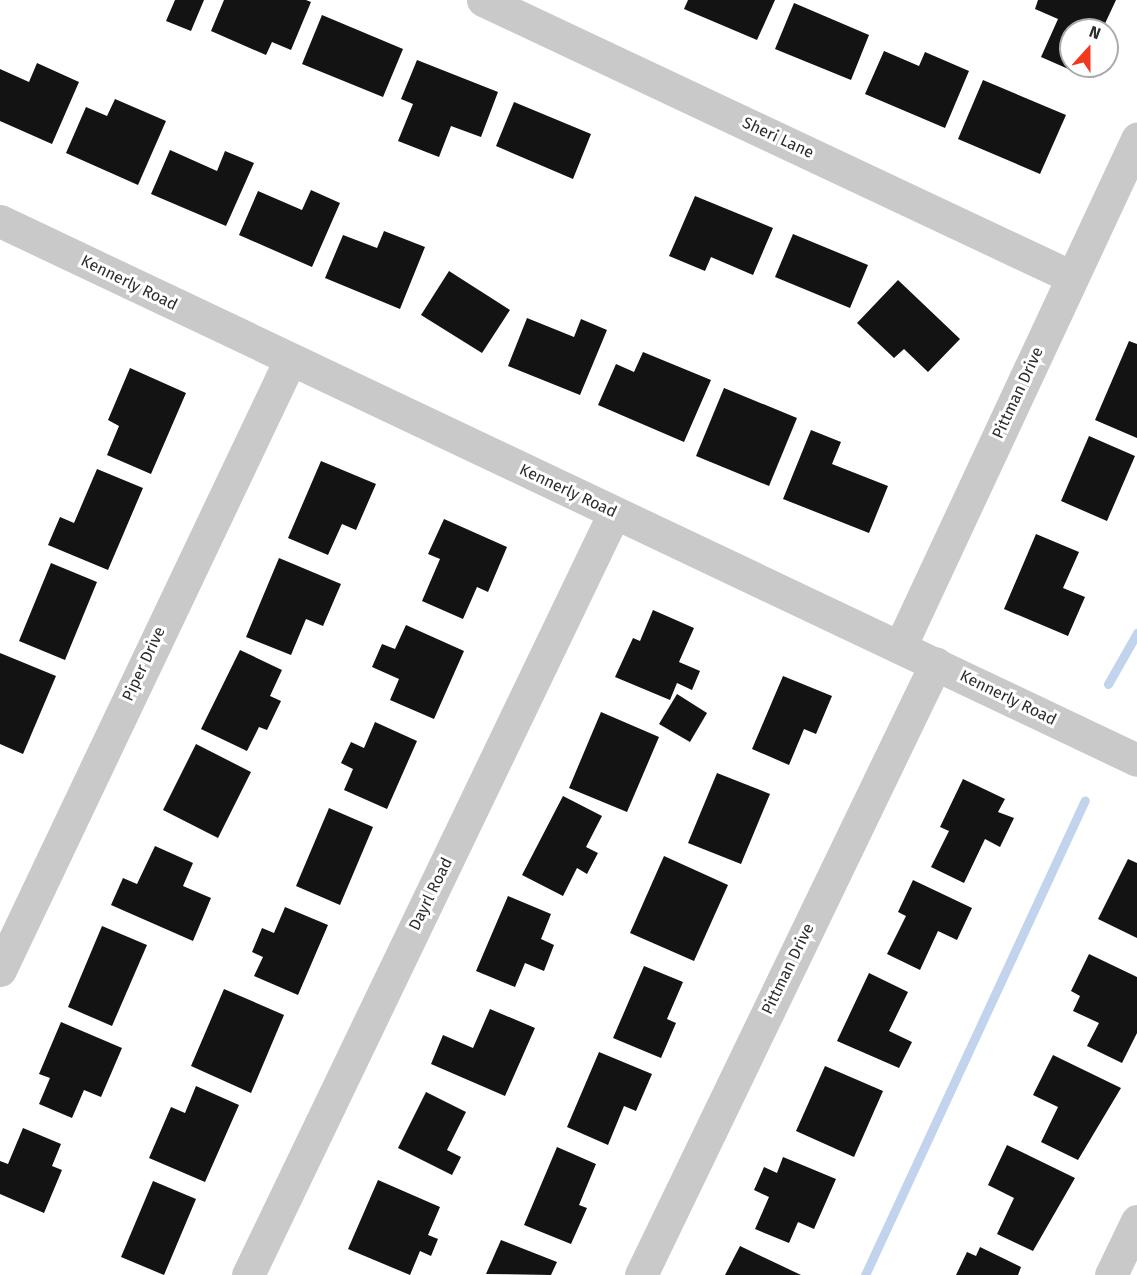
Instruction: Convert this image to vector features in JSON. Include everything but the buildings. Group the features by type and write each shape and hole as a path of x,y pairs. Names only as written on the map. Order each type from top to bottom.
{"street":[{"name":"Sheri Lane","path":"483,0 1072,277"},
{"name":"Pittman Drive","path":"900,647 1137,139"},
{"name":"Kennerly Road","path":"0,221 1137,760"},
{"name":"Piper Drive","path":"0,970 290,360"},
{"name":"Dayrl Road","path":"248,1275 614,513"},
{"name":"Pittman Drive","path":"641,1275 936,663"},
{"path":"1111,1275 1137,1221"}],"waterway":[{"path":"1108,684 1137,633"},
{"path":"865,1275 1085,800"}]}
